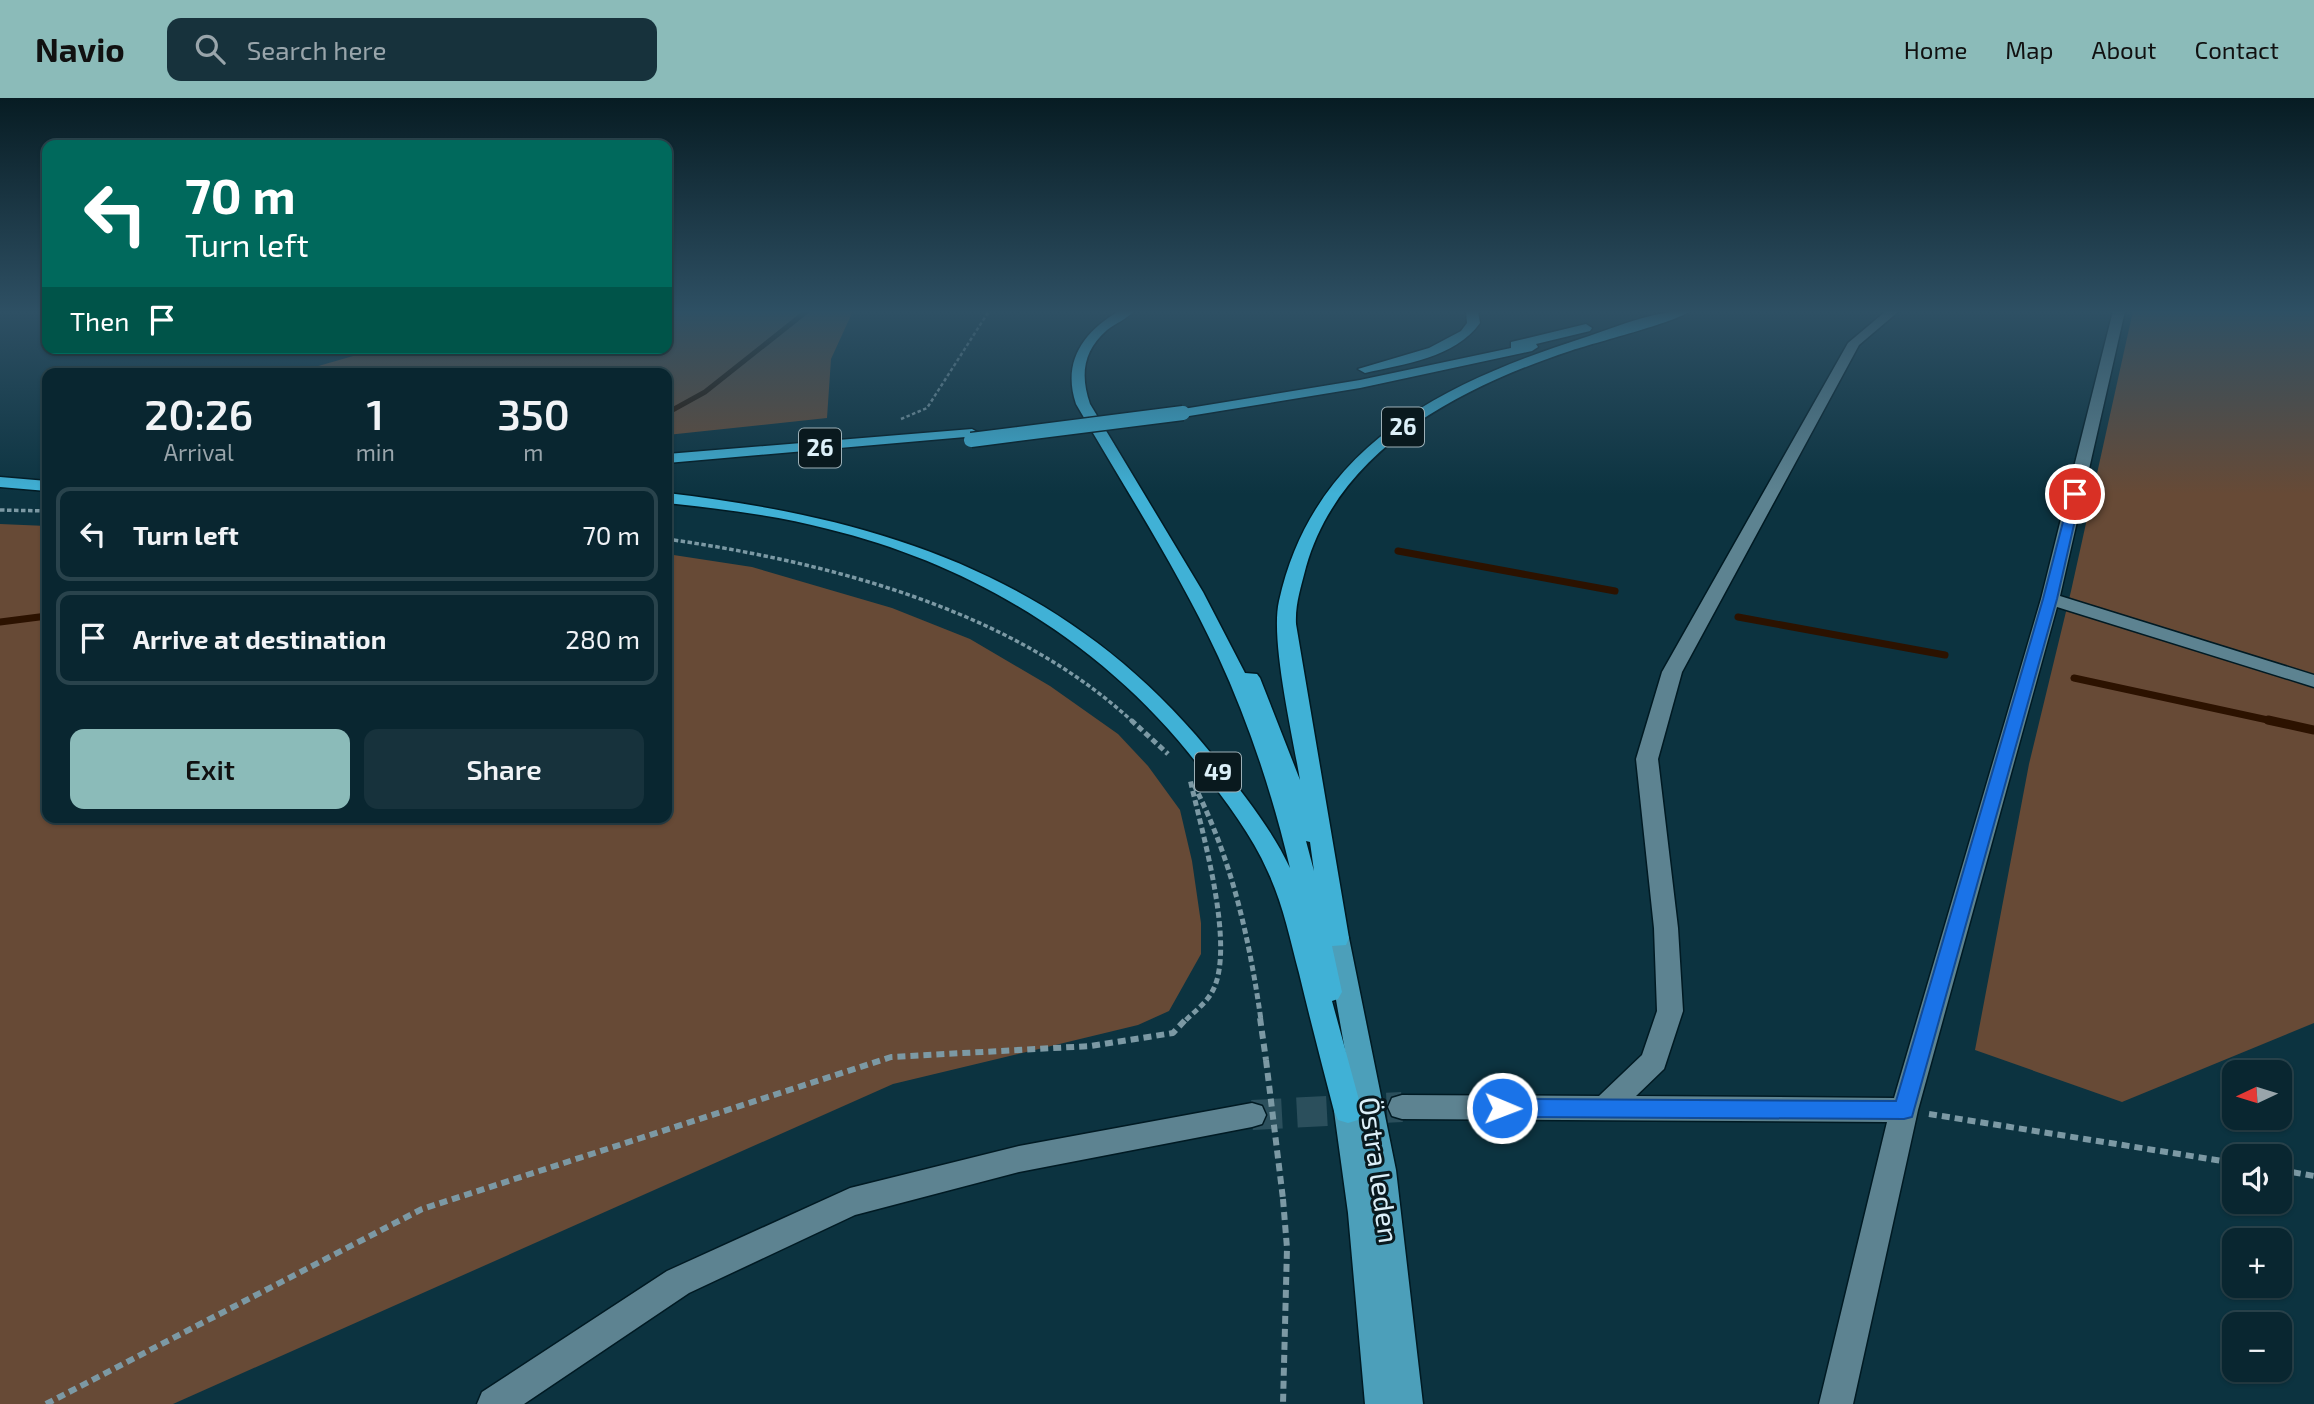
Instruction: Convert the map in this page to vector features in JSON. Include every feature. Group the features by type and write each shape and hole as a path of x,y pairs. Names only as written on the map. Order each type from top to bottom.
{"highway":[{"name":"49","path":"1077,372 1075,382 1083,404 1182,571 1228,658 1271,769 1301,859 1316,922 1348,1111"},
{"path":"1087,372 1089,393 1215,604 1245,665 1310,834 1337,938"},
{"path":"1180,408 1349,372"},
{"name":"26","path":"1180,408 1386,372"},
{"name":"26","path":"672,467 972,437 1415,372"},
{"name":"26","path":"1337,938 1289,648 1287,603 1297,561 1310,526 1333,491 1365,459 1428,408 1500,372"},
{"name":"26","path":"672,459 972,437"},
{"path":"0,470 42,471"},
{"path":"0,482 42,484"},
{"name":"49","path":"672,499 799,516 854,528 942,558 1004,588 1057,620 1141,687 1174,718 1216,770 1276,862 1296,918 1348,1111"}],"main road":[{"name":"Östra leden","path":"1337,938 1381,1170 1406,1404"},
{"name":"Östra leden","path":"1348,1111 1363,1213 1382,1404"}],"street":[{"path":"1603,1110 1654,1061 1670,1011 1666,928 1647,759 1672,672 1838,372"},
{"path":"1836,1404 1904,1110 2050,599 2104,372"},
{"path":"2050,599 2314,681"},
{"path":"1402,1107 1904,1110"},
{"path":"494,1404 678,1282 850,1202 1019,1158 1252,1115"}],"path":[{"path":"900,419 927,408 950,372"},
{"path":"0,510 42,512"},
{"path":"672,540 789,560 868,581 929,603 991,631 1065,671 1117,709 1174,761"},
{"path":"1182,770 1214,821 1227,852 1254,976 1287,1248 1283,1404"},
{"path":"46,1404 422,1209 891,1057 1091,1046 1172,1033 1211,994 1219,974 1222,951 1208,860 1190,779"},
{"path":"1904,1110 2222,1161"},
{"path":"2292,1172 2314,1176"}],"shaded area":[{"path":"672,372 830,372 827,418 672,434"},
{"path":"2120,372 2314,372 2314,1023 2122,1102 1975,1050 2029,764"},
{"path":"0,524 42,526 42,823 672,823 672,555 752,567 892,608 970,639 1050,686 1118,734 1148,766 1180,810 1192,861 1201,923 1201,954 1169,1011 1138,1025 893,1084 173,1404 0,1404"}],"waterway":[{"path":"672,410 705,392 730,372"},
{"path":"1398,551 1615,591"},
{"path":"0,622 42,617"},
{"path":"1738,617 1945,655"},
{"path":"2074,678 2277,722"},
{"path":"2268,720 2314,730"}],"tunnel":[{"path":"1252,1115 1402,1107"}],"route":[{"path":"1502,1108 1904,1110 2050,599 2075,494"}]}
